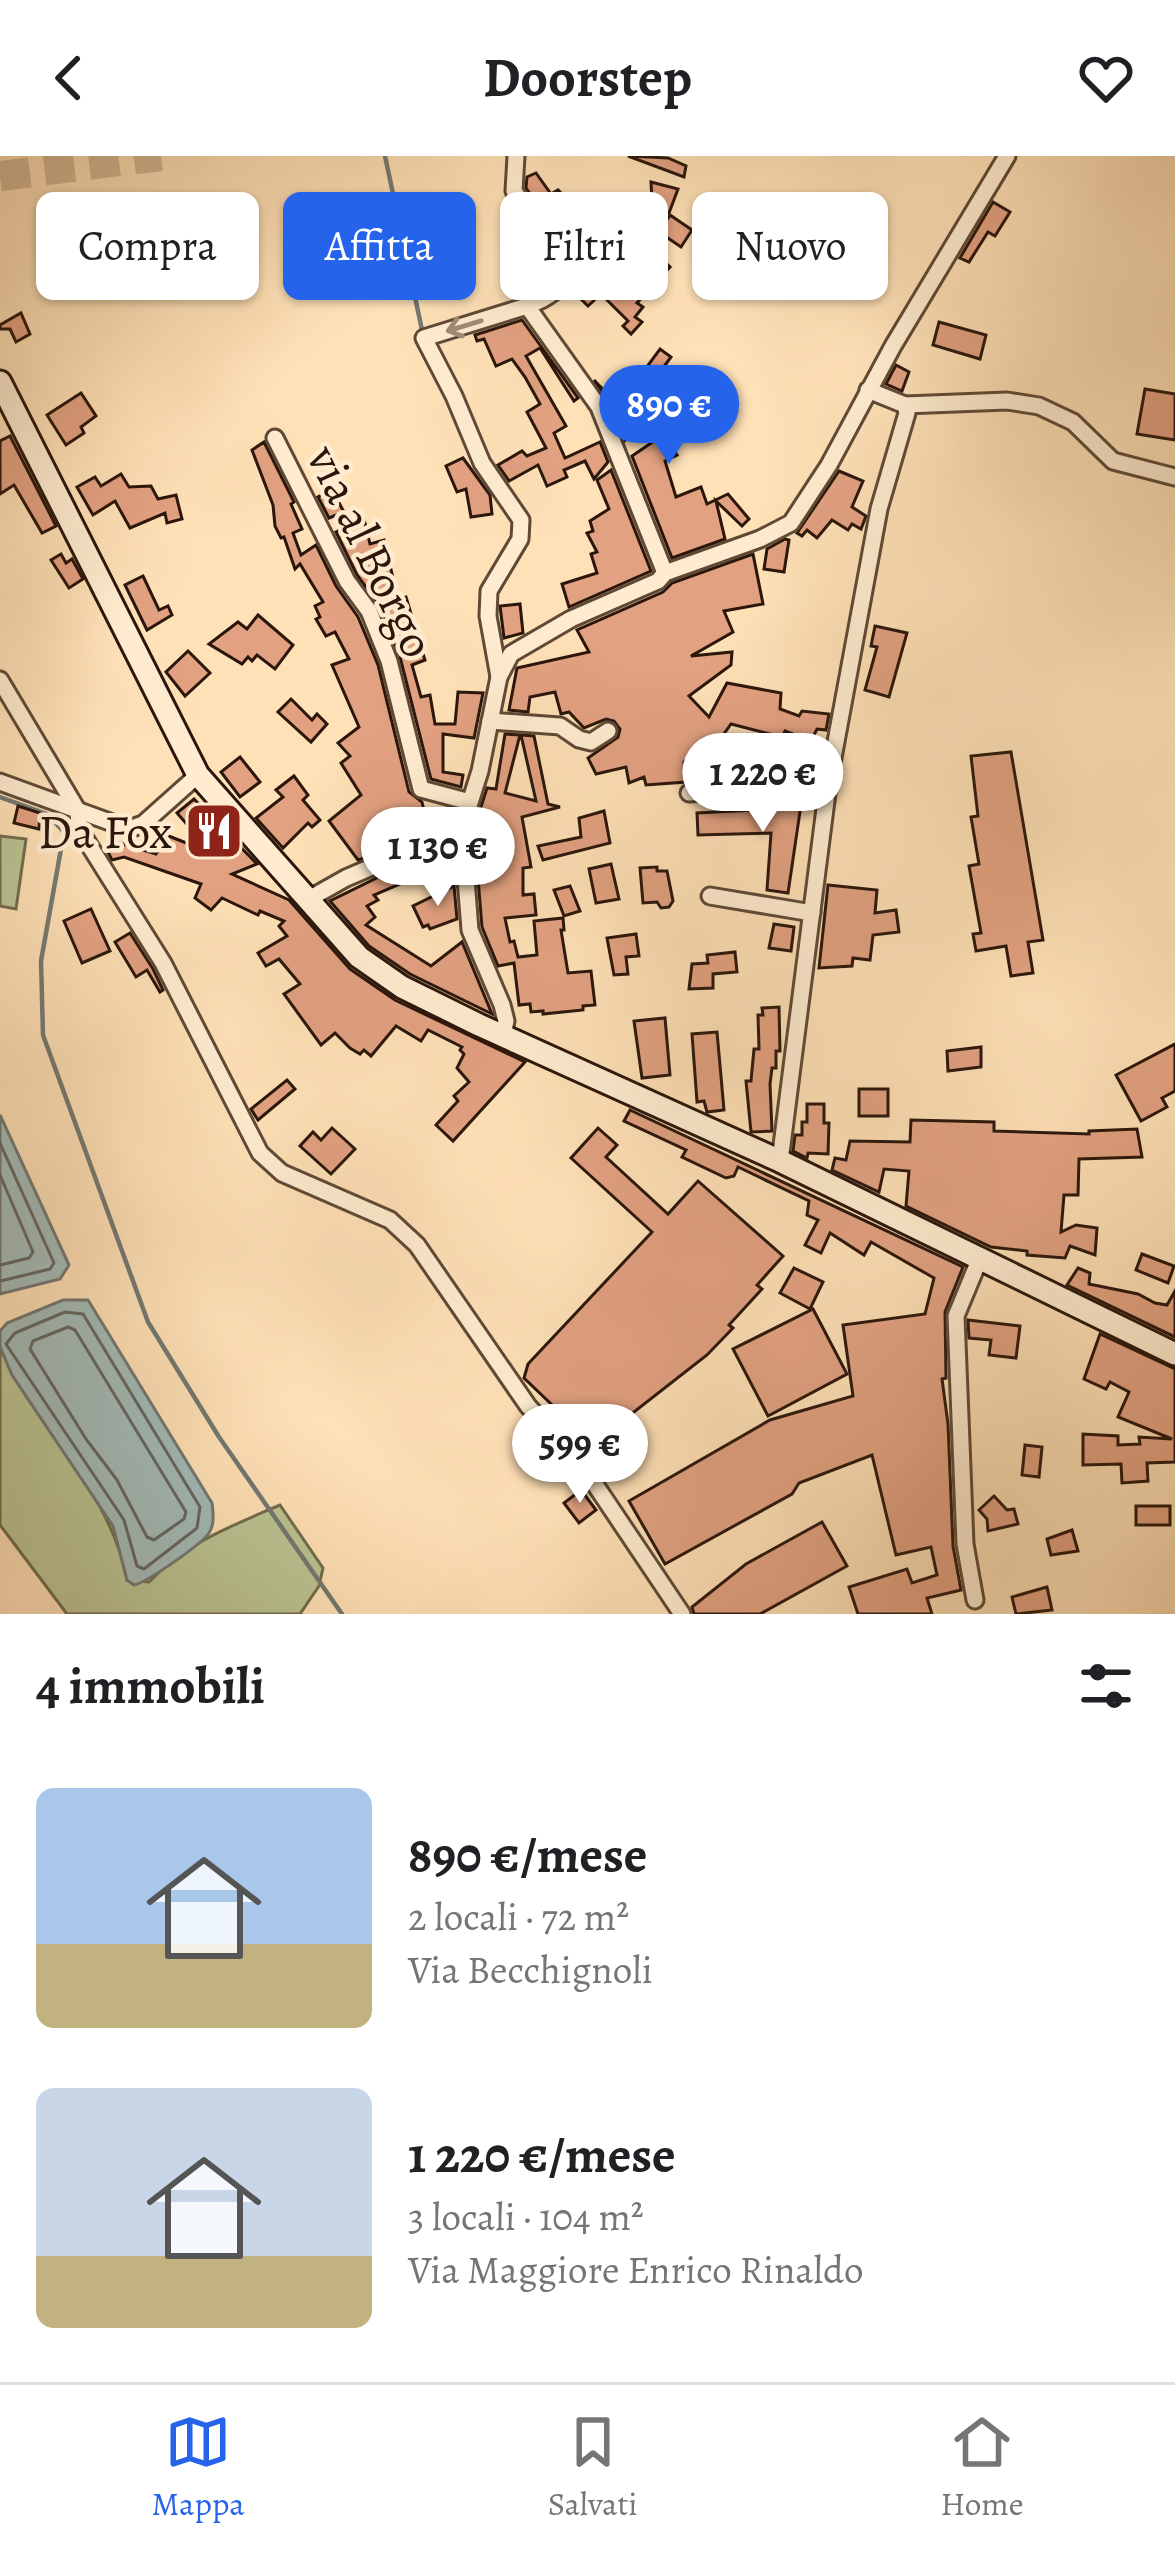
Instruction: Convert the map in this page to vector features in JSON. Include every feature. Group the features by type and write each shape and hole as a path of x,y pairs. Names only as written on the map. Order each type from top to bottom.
{"main road":[{"path":"0,382 198,776 359,957 380,974 503,1035 780,1162 1175,1354"}],"street":[{"path":"499,677 488,616 489,591 520,539 521,520 482,464 424,338 547,298 565,280 568,268 514,191 516,156"},
{"path":"503,1035 502,1004 470,930 462,832 499,677 511,654 571,619 658,581 665,573 760,539 790,523 830,465 868,390 1007,156"},
{"path":"527,306 599,407 665,573"},
{"path":"868,390 905,405 1007,401 1039,406 1073,422 1113,461 1175,477"},
{"path":"780,1162 828,785 879,509 907,413 905,405"},
{"name":"via al Borgo","path":"274,438 347,581 369,611 389,661 421,789 470,802"},
{"path":"0,680 78,812 79,829 163,963 260,1154 282,1173 390,1220 417,1245 528,1406 584,1468 682,1614"},
{"path":"490,721 560,726 591,742 608,731"},
{"path":"0,782 129,829 143,824 198,776"},
{"path":"689,793 828,785"},
{"path":"307,900 381,863 428,852 462,832"},
{"path":"710,896 812,914"},
{"path":"975,1600 965,1544 956,1316 980,1258"}],"green space":[{"path":"0,836 26,839 16,909 0,906"},
{"path":"0,1347 105,1517 127,1580 149,1582 194,1546 280,1505 323,1568 319,1586 300,1614 67,1614 0,1525"}],"water":[{"path":"0,1115 69,1265 60,1279 0,1294"},
{"path":"63,1300 88,1300 212,1503 209,1533 161,1571 134,1585 127,1580 113,1526 12,1375 0,1347 0,1331 7,1323"}],"building":[{"path":"628,156 668,158 686,166 684,177"},
{"path":"536,173 550,192 529,192 527,177"},
{"path":"651,182 678,189 669,213 668,192 652,192"},
{"path":"993,202 1010,212 995,236 988,232 969,262 960,258"},
{"path":"670,215 692,230 681,247 668,238"},
{"path":"607,300 640,300 637,303 643,307 635,317 642,322 631,334 623,326 628,321"},
{"path":"21,313 30,334 16,342 10,329 0,329 0,325"},
{"path":"522,320 578,398 574,401 540,348 526,356 566,426 554,433 565,458 600,442 608,462 594,479 585,461 564,470 567,477 547,486 538,465 509,481 498,465 522,451 527,456 546,448 527,412 540,404 525,377 512,359 496,366 484,339 477,341 475,335"},
{"path":"939,322 986,335 980,359 933,345"},
{"path":"660,349 671,357 649,387 668,410 677,401 693,418 669,441 677,455 665,461 676,497 701,487 707,504 728,494 749,519 742,526 716,501 725,539 672,558 632,456 657,439 640,422 625,440 610,402 594,380 613,400 632,387"},
{"path":"896,365 909,372 902,391 886,384"},
{"path":"1145,389 1175,394 1175,440 1137,434"},
{"path":"81,393 96,416 81,427 84,433 66,445 47,415"},
{"path":"10,436 56,526 42,533 14,485 0,494 0,441"},
{"path":"264,442 294,502 302,529 293,533 301,555 316,545 358,617 378,665 409,792 422,802 430,837 423,841 358,860 329,821 361,795 341,763 350,756 338,743 359,727 332,665 349,659 335,632 326,636 316,619 320,617 315,606 323,602 300,564 295,569 275,526 273,505 252,450"},
{"path":"463,458 490,495 492,514 471,517 466,489 457,492 446,466"},
{"path":"611,470 651,571 569,607 562,584 597,573 591,554 597,552 587,533 593,531 590,521 609,509 597,480"},
{"path":"839,471 863,481 852,507 866,516 861,529 852,524 848,530 832,520 817,538 807,530 802,536 797,533"},
{"path":"121,474 129,487 151,486 158,499 176,495 182,519 167,523 165,513 130,528 115,501 93,515 77,487 95,477 101,486"},
{"path":"332,490 344,512 329,518 318,497"},
{"path":"364,519 370,544 384,540 398,599 406,597 425,660 412,665 421,697 430,695 435,724 455,724 458,692 483,693 474,738 443,734 443,772 463,775 461,787 431,779 400,657 380,606 357,575 336,532"},
{"path":"789,540 784,572 764,569 767,549"},
{"path":"61,554 66,563 72,559 83,579 69,588 51,560"},
{"path":"753,554 763,604 724,611 733,632 691,656 732,652 731,665 689,696 709,717 727,683 781,693 780,709 799,716 802,711 829,714 826,730 817,729 811,741 785,731 777,749 766,744 770,734 731,724 714,748 694,752 684,762 686,782 646,785 644,777 629,783 626,767 596,774 588,758 618,737 620,729 614,721 606,719 584,728 569,712 561,714 555,692 530,697 528,712 509,710 517,668 589,652 577,630 663,592 672,583"},
{"path":"143,576 159,610 168,606 172,615 147,630 125,585"},
{"path":"520,604 523,633 504,638 500,606"},
{"path":"258,615 293,645 275,669 257,655 242,664 209,644 238,622 247,629"},
{"path":"875,626 907,633 889,697 865,690 877,647 871,646"},
{"path":"188,651 210,673 185,696 166,672"},
{"path":"291,699 312,720 317,714 327,724 311,742 278,712"},
{"path":"505,734 520,735 505,793 536,801 521,735 534,736 548,804 560,807 522,817 531,867 523,868 523,895 534,894 536,915 505,918 510,942 514,941 518,957 537,955 534,921 563,918 568,973 591,971 595,1005 583,1006 583,1010 543,1014 531,1012 530,1004 519,1005 514,963 498,966 482,927 474,829 487,788 496,789"},
{"path":"1011,752 1043,940 1028,942 1033,973 1011,976 1006,946 976,951 973,934 981,933 969,866 979,864 971,817 978,816 971,756"},
{"path":"240,757 260,782 240,797 221,772"},
{"path":"294,776 308,795 303,800 320,820 312,827 308,823 283,848 256,818 283,797 276,790"},
{"path":"802,798 788,893 767,890 771,833 698,835 697,813 776,809 777,800"},
{"path":"194,799 257,864 232,874 289,900 350,969 395,1000 525,1062 453,1141 436,1125 469,1082 457,1068 462,1047 428,1030 421,1041 396,1026 371,1056 350,1048 335,1033 321,1045 284,994 300,984 279,959 266,966 258,953 287,936 279,926 284,921 222,898 211,910 195,898 201,884 124,857 112,860 110,840 156,854 166,835 212,853 177,813"},
{"path":"18,806 40,813 39,829 14,823"},
{"path":"604,811 610,843 543,860 538,846 581,837 579,818"},
{"path":"611,864 619,899 596,903 589,869"},
{"path":"657,867 657,871 667,871 673,901 669,907 643,903 640,868"},
{"path":"403,870 407,881 374,895 378,900 367,906 375,917 366,925 431,966 462,942 492,1014 410,974 369,946 330,901"},
{"path":"828,885 877,890 875,913 896,910 899,932 873,935 870,960 853,958 852,966 819,968"},
{"path":"454,886 457,919 423,927 413,906"},
{"path":"570,886 580,911 564,916 554,890"},
{"path":"91,909 110,951 82,963 64,921"},
{"path":"774,924 794,927 791,951 769,948"},
{"path":"130,933 153,969 160,992 147,970 136,977 115,942"},
{"path":"636,934 639,956 626,957 628,974 614,975 607,938"},
{"path":"735,952 737,972 713,974 713,988 689,989 692,964 708,963 707,955"},
{"path":"779,1007 780,1051 776,1051 770,1084 772,1131 751,1132 746,1081 751,1081 754,1049 759,1049 758,1015 763,1015 762,1008"},
{"path":"665,1018 670,1075 642,1078 634,1021"},
{"path":"717,1032 724,1110 707,1112 704,1101 697,1102 692,1034"},
{"path":"1175,1044 1175,1091 1162,1098 1167,1107 1141,1121 1116,1075"},
{"path":"981,1047 981,1067 948,1071 947,1051"},
{"path":"287,1080 295,1089 258,1120 251,1109"},
{"path":"859,1089 888,1089 888,1116 859,1116"},
{"path":"807,1104 824,1104 828,1154 808,1153 807,1158 793,1151 795,1135 802,1135 802,1122 807,1122"},
{"path":"630,1110 963,1267 945,1312 946,1378 942,1379 953,1546 961,1590 927,1598 932,1614 858,1614 849,1587 907,1569 912,1583 937,1575 931,1547 896,1555 872,1455 799,1483 792,1494 665,1564 629,1501 770,1420 853,1396 843,1325 925,1314 934,1278 871,1242 864,1255 830,1233 821,1253 805,1245 818,1220 807,1215 809,1201 738,1167 734,1176 726,1178 682,1157 686,1150 624,1121"},
{"path":"911,1120 994,1122 994,1131 1089,1134 1137,1129 1142,1157 1079,1159 1078,1195 1064,1195 1061,1232 1076,1225 1097,1228 1095,1255 1070,1246 1065,1258 1027,1255 1027,1251 991,1247 906,1206 909,1171 884,1169 879,1192 832,1170 835,1158 846,1160 850,1141 910,1142"},
{"path":"332,1128 355,1149 331,1174 300,1146 313,1132 321,1140"},
{"path":"598,1128 617,1145 606,1157 668,1214 698,1181 783,1256 757,1285 762,1289 729,1325 733,1328 707,1355 593,1444 524,1378 528,1364 652,1232 571,1158"},
{"path":"1142,1254 1174,1266 1168,1283 1136,1270"},
{"path":"794,1268 823,1282 810,1309 780,1293"},
{"path":"1078,1268 1090,1273 1089,1284 1138,1294 1155,1303 1167,1305 1175,1291 1175,1337 1067,1285"},
{"path":"813,1309 847,1374 768,1416 733,1349"},
{"path":"968,1320 1020,1326 1016,1358 989,1355 991,1340 969,1338"},
{"path":"1100,1334 1175,1369 1175,1462 1147,1463 1148,1481 1122,1483 1121,1464 1083,1465 1083,1434 1118,1436 1118,1445 1140,1444 1139,1437 1172,1439 1118,1417 1129,1392 1110,1382 1106,1389 1084,1379"},
{"path":"1025,1445 1042,1447 1039,1477 1022,1475"},
{"path":"581,1490 596,1510 579,1523 564,1503"},
{"path":"994,1496 1007,1510 1014,1509 1018,1524 988,1531 987,1519 979,1510"},
{"path":"1136,1506 1170,1506 1170,1525 1136,1525"},
{"path":"822,1522 847,1566 760,1614 694,1614 692,1607 746,1564"},
{"path":"1072,1530 1078,1551 1051,1555 1047,1539"},
{"path":"1047,1587 1052,1610 1016,1614 1012,1597"}],"waterway":[{"path":"385,156 422,330"},
{"path":"0,797 47,814 64,832 41,961 43,1035 148,1322 219,1437 342,1614"}],"tunnel":[{"path":"0,176 161,156"}],"place":[{"name":"Da Fox","path":"214,831"}]}
